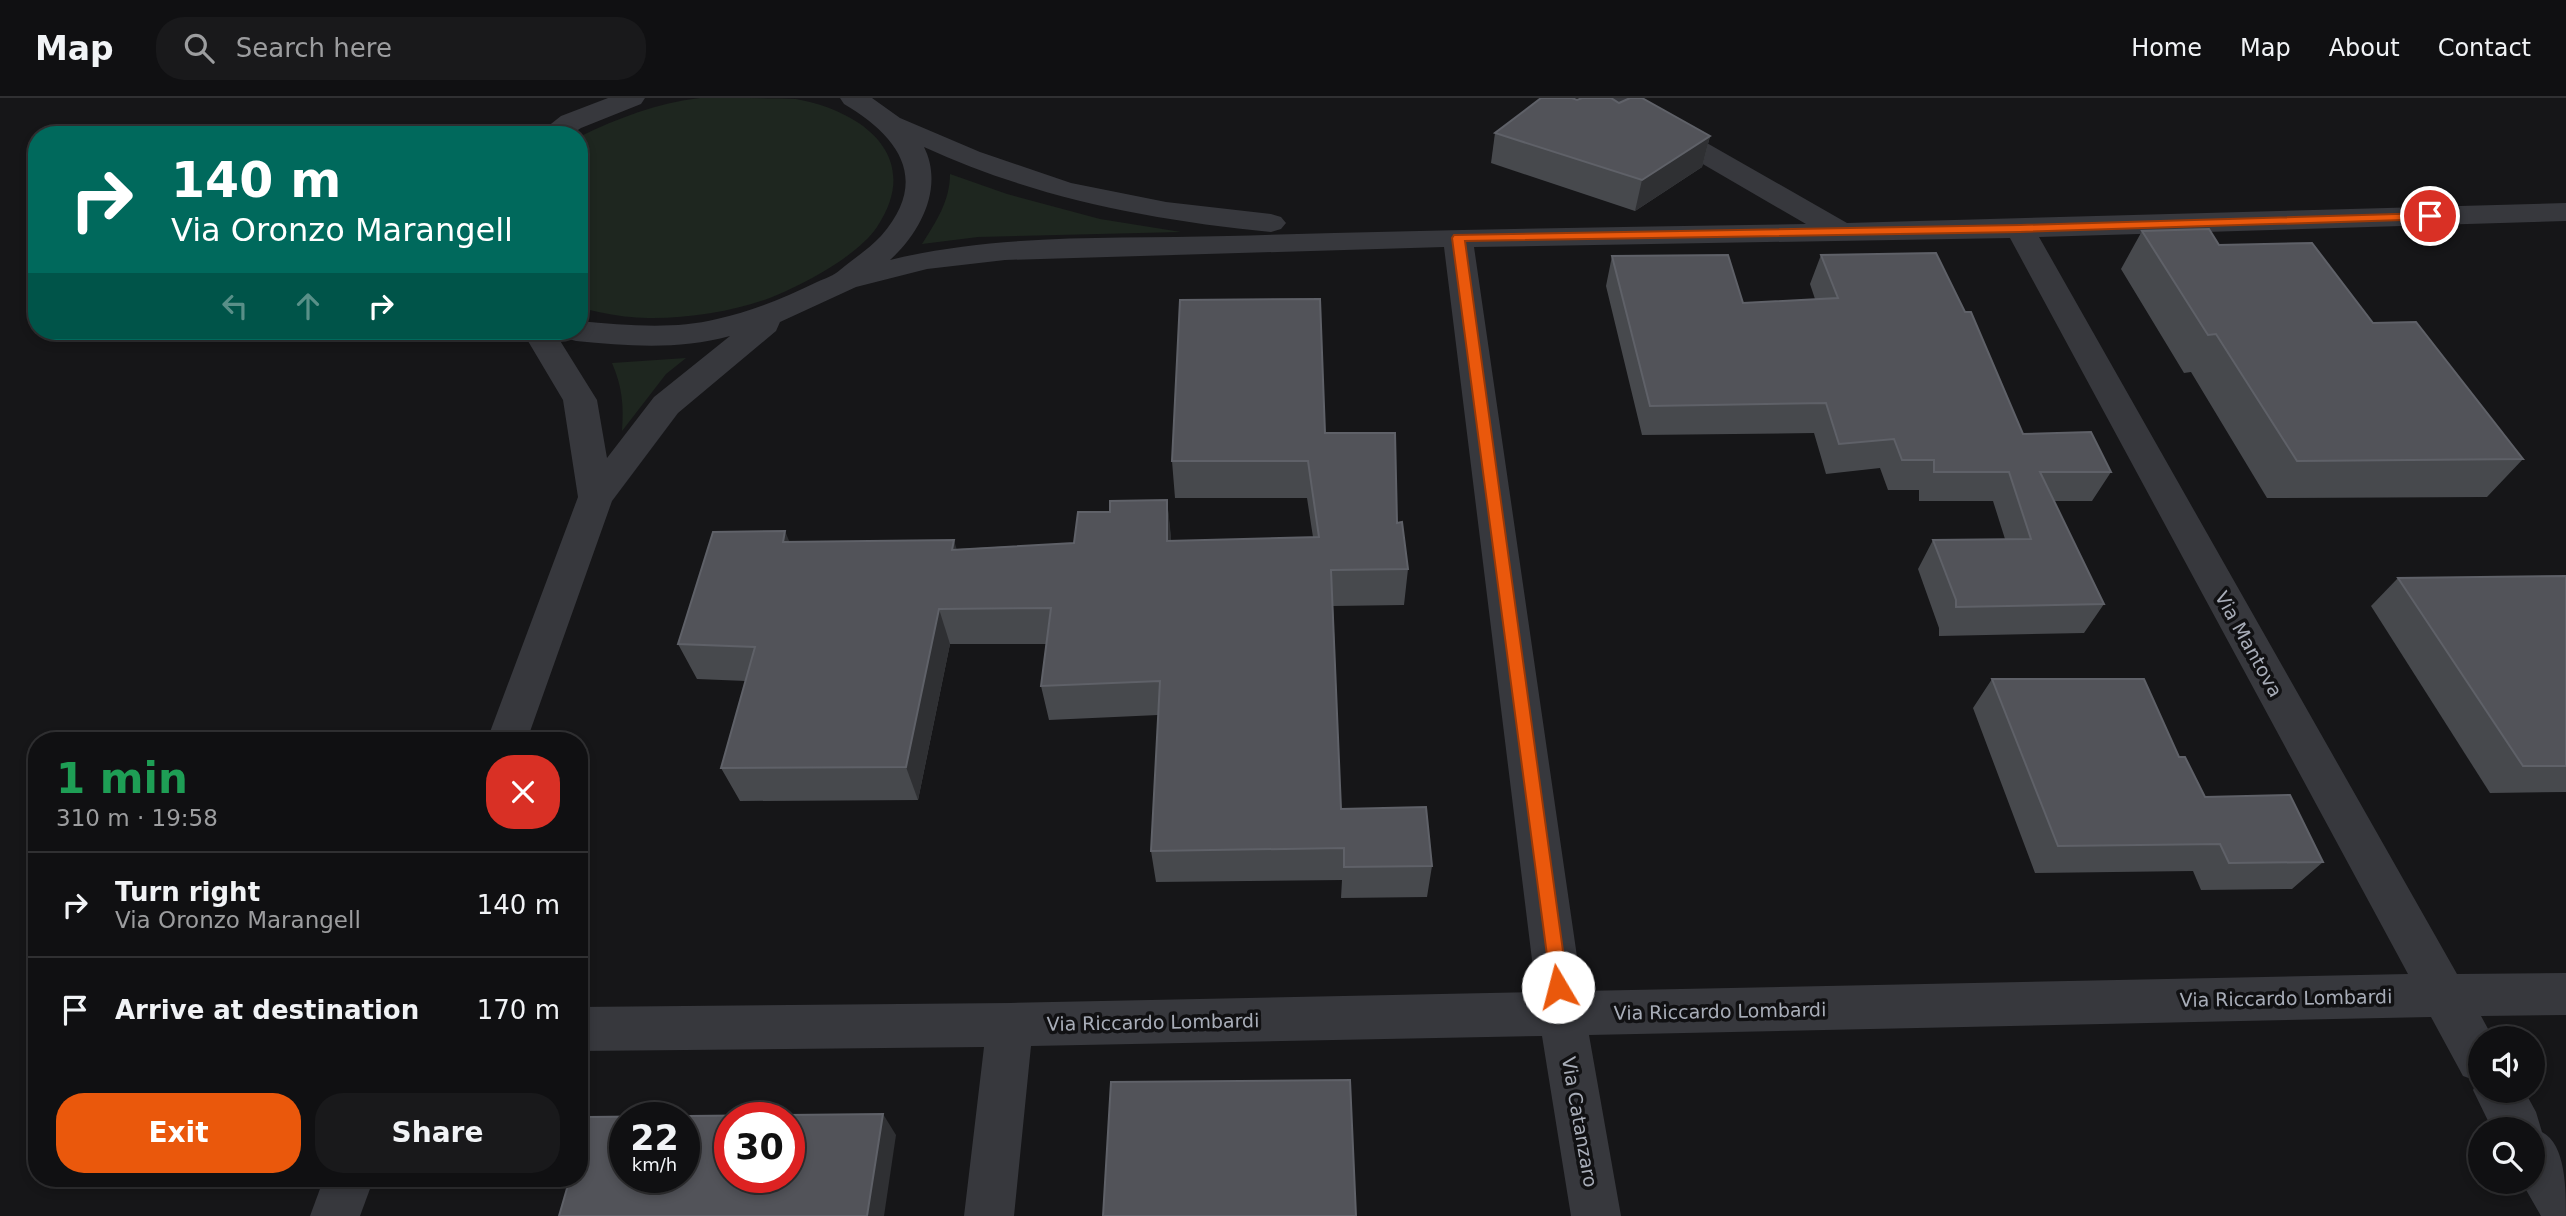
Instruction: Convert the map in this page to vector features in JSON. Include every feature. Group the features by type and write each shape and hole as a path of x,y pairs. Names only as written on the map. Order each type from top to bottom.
{"street":[{"path":"565,126 632,98"},
{"path":"853,98 877,110 897,125 996,169 1099,199 1225,219 1458,238"},
{"path":"1615,98 1619,104 1840,231"},
{"path":"846,280 893,241 917,199 918,159 897,125"},
{"path":"588,332 646,337 713,330 780,312 846,280 927,260 1005,251 1458,238 2020,229 2566,212"},
{"name":"Via Mantova","path":"2020,229 2468,1039"},
{"name":"Via Catanzaro","path":"1458,238 1562,1014 1596,1216"},
{"path":"510,732 596,497 666,405 780,312"},
{"path":"543,340 579,400 596,497"},
{"name":"Via Riccardo Lombardi","path":"588,1029 1010,1025 2443,995 2566,995"},
{"path":"989,1216 1010,1025"},
{"path":"2545,1175 2566,1212"},
{"path":"335,1216 346,1187"}],"shaded area":[{"path":"700,98 796,99 843,114 863,126 879,141 889,158 893,179 890,202 877,227 858,248 803,283 761,301 725,310 667,318 618,316 588,310 588,133 638,112"},
{"path":"950,174 1007,194 1100,219 1181,232 978,237 922,244 945,202"},
{"path":"686,358 666,374 622,431 622,396 612,363"}],"building":[{"path":"1541,98 1611,98 1619,103 1630,98 1642,98 1710,136 1642,180 1495,133"},
{"path":"2209,229 2219,245 2312,243 2373,323 2416,322 2523,459 2297,461 2216,334 2208,335 2142,231"},
{"path":"1936,253 1965,312 1971,312 2023,434 2091,432 2111,472 2040,472 2104,604 1956,607 1956,600 1933,540 2031,539 2009,472 1934,472 1934,460 1902,460 1894,439 1839,444 1826,403 1650,406 1612,256 1728,255 1743,303 1838,298 1821,255"},
{"path":"1320,299 1325,433 1395,433 1397,523 1402,522 1408,569 1331,570 1341,809 1426,807 1432,866 1344,867 1344,848 1151,851 1160,681 1041,686 1051,608 939,609 906,767 721,768 755,647 678,644 713,532 785,531 783,542 954,540 952,550 1074,543 1078,512 1110,512 1110,501 1167,500 1167,541 1319,537 1308,461 1172,461 1180,300"},
{"path":"2566,576 2566,766 2523,766 2398,578"},
{"path":"1992,679 2144,679 2179,757 2185,757 2205,797 2290,795 2323,862 2229,863 2220,844 2058,846"},
{"path":"1350,1080 1356,1216 1103,1216 1111,1082"},
{"path":"883,1114 867,1216 559,1216 567,1187 588,1187 588,1117 609,1117 609,1193 700,1193 700,1116 714,1116 714,1193 805,1193 805,1115"}],"route":[{"path":"1558,987 1458,238 2020,229 2430,216"}]}
